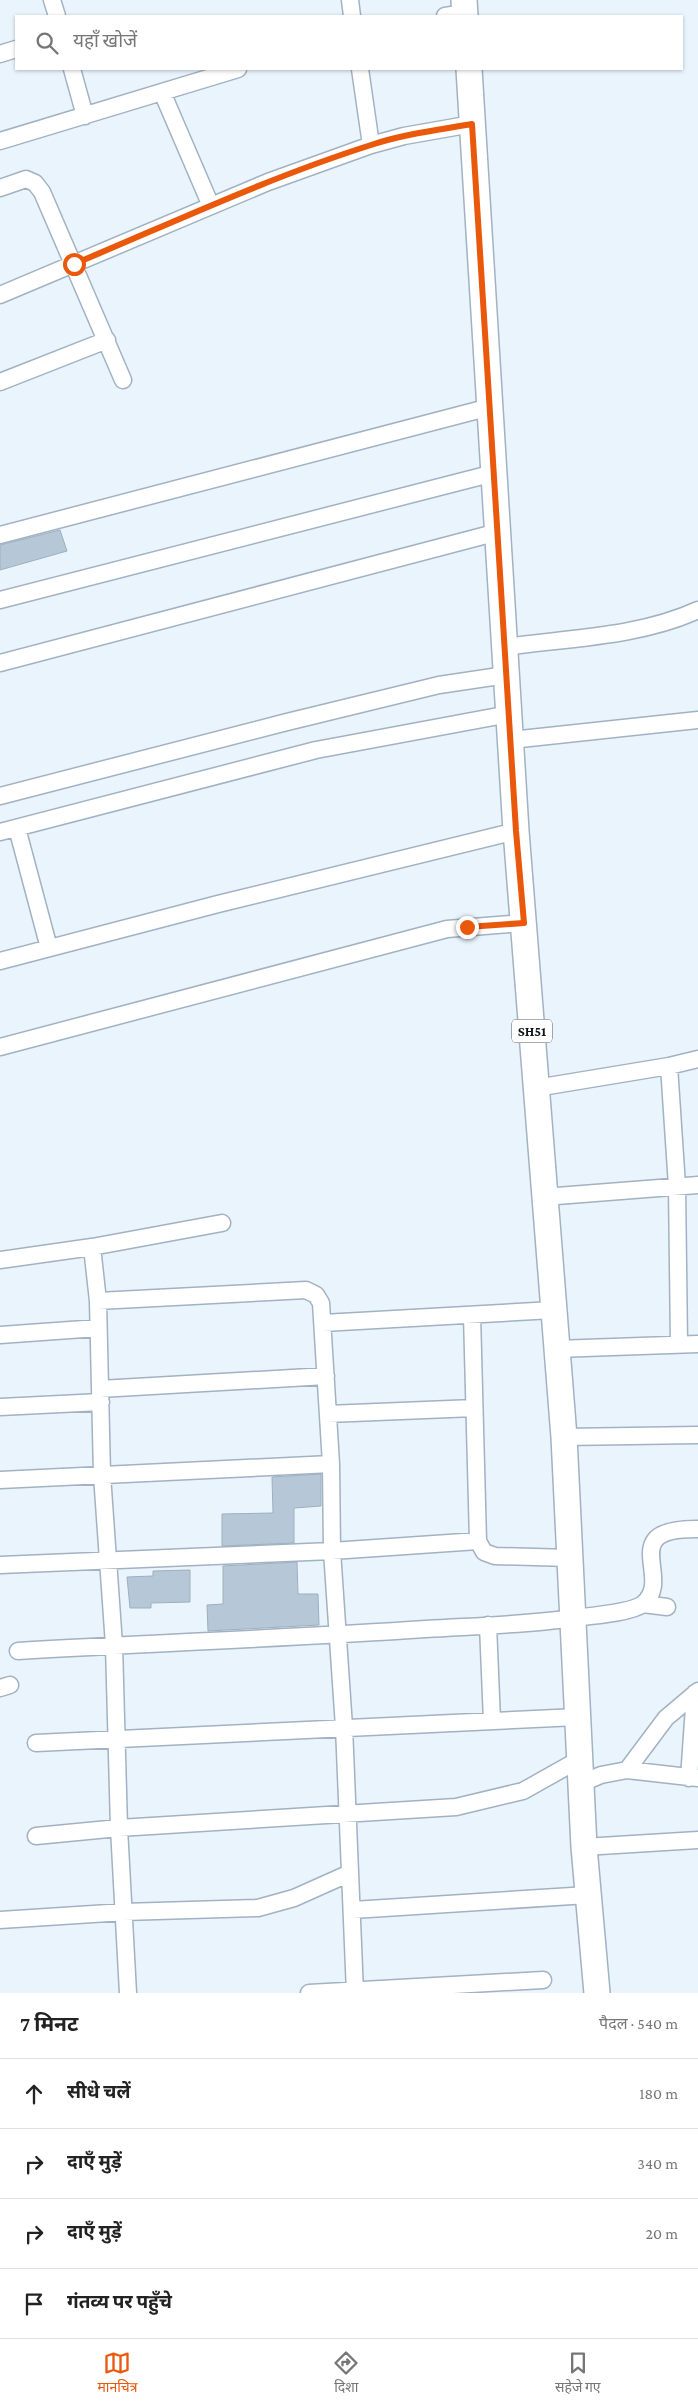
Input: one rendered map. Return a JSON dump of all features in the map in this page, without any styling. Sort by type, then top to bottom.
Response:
[{"type":"main road","name":"SH51","points":[[469,70],[516,831],[564,1437],[584,1847],[597,1993]]},
{"type":"street","points":[[52,0],[57,15]]},
{"type":"street","points":[[350,0],[352,15]]},
{"type":"street","points":[[0,54],[15,50]]},
{"type":"street","points":[[72,70],[85,116]]},
{"type":"street","points":[[0,142],[235,70]]},
{"type":"street","points":[[360,70],[371,145]]},
{"type":"street","points":[[162,92],[211,206]]},
{"type":"street","points":[[0,295],[268,182],[371,145],[404,136],[472,124]]},
{"type":"street","points":[[0,188],[26,179],[35,183],[42,192],[123,380]]},
{"type":"street","points":[[0,382],[106,340]]},
{"type":"street","points":[[0,535],[490,407]]},
{"type":"street","points":[[0,600],[494,473]]},
{"type":"street","points":[[0,663],[498,532]]},
{"type":"street","points":[[505,647],[648,626],[681,618],[698,610]]},
{"type":"street","points":[[0,796],[335,710],[458,681],[506,675]]},
{"type":"street","points":[[0,832],[316,750],[509,714]]},
{"type":"street","points":[[510,740],[698,720]]},
{"type":"street","points":[[26,859],[35,823]]},
{"type":"street","points":[[17,828],[49,948]]},
{"type":"street","points":[[0,961],[218,904],[516,831]]},
{"type":"street","points":[[0,1047],[447,929],[524,923]]},
{"type":"street","points":[[536,1088],[669,1066],[698,1059]]},
{"type":"street","points":[[669,1066],[677,1186],[679,1344]]},
{"type":"street","points":[[544,1197],[698,1185]]},
{"type":"street","points":[[0,1260],[92,1247],[222,1223]]},
{"type":"street","points":[[92,1247],[98,1301],[102,1475],[114,1645],[119,1828],[128,1993]]},
{"type":"street","points":[[98,1301],[306,1290],[316,1295],[321,1303],[324,1323],[331,1464],[332,1551],[344,1727],[350,1878],[353,1906],[355,1991]]},
{"type":"street","points":[[324,1323],[553,1310]]},
{"type":"street","points":[[472,1315],[478,1542],[484,1552],[495,1556],[570,1558]]},
{"type":"street","points":[[0,1335],[98,1328]]},
{"type":"street","points":[[556,1349],[698,1344]]},
{"type":"street","points":[[0,1407],[100,1395],[326,1376]]},
{"type":"street","points":[[328,1414],[474,1408]]},
{"type":"street","points":[[564,1437],[698,1435]]},
{"type":"street","points":[[0,1480],[331,1464]]},
{"type":"street","points":[[18,1651],[337,1635],[488,1625],[572,1619],[632,1609],[643,1604],[649,1596],[652,1586],[652,1550],[656,1538],[664,1532],[676,1529],[698,1529]]},
{"type":"street","points":[[0,1565],[332,1551],[478,1542]]},
{"type":"street","points":[[643,1604],[667,1607]]},
{"type":"street","points":[[488,1625],[492,1721]]},
{"type":"street","points":[[627,1770],[666,1718],[697,1692]]},
{"type":"street","points":[[36,1836],[119,1828],[456,1807],[523,1790],[581,1771],[606,1774],[627,1770],[693,1778],[697,1692]]},
{"type":"street","points":[[36,1743],[578,1717]]},
{"type":"street","points":[[584,1847],[698,1840]]},
{"type":"street","points":[[0,1920],[124,1912],[258,1908],[294,1898],[350,1878]]},
{"type":"street","points":[[353,1906],[588,1895]]},
{"type":"street","points":[[309,1993],[543,1980]]},
{"type":"building","points":[[60,530],[67,551],[0,570],[0,545]]},
{"type":"building","points":[[321,1474],[321,1506],[294,1508],[294,1543],[222,1546],[222,1514],[273,1513],[272,1477]]},
{"type":"building","points":[[297,1562],[298,1594],[318,1594],[319,1625],[208,1631],[207,1605],[223,1604],[223,1566]]},
{"type":"building","points":[[190,1570],[190,1602],[151,1603],[151,1608],[130,1608],[127,1577],[153,1576],[153,1571]]},
{"type":"route","points":[[74,264],[268,182],[371,145],[404,136],[472,124],[516,831],[524,923],[467,927]]}]
